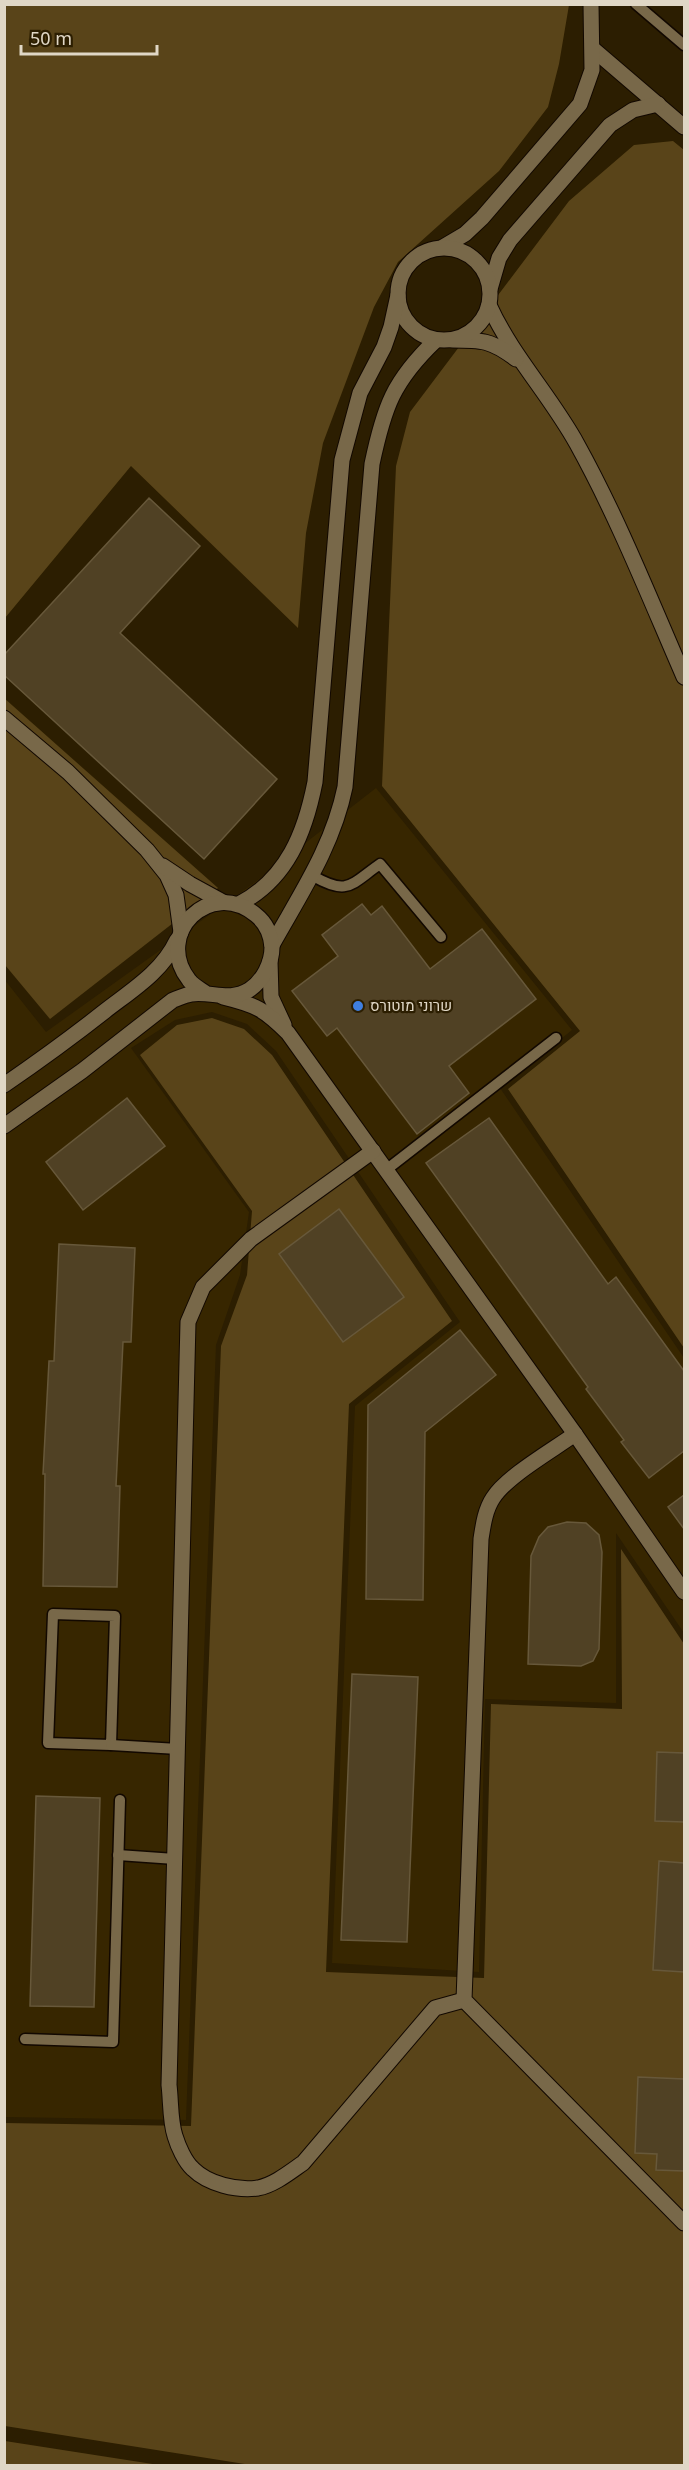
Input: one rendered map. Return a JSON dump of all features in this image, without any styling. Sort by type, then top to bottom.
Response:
[{"type":"street","points":[[443,248],[465,234],[482,218],[580,104],[592,70],[593,6]]},
{"type":"street","points":[[593,49],[684,127]]},
{"type":"street","points":[[452,340],[468,334],[483,320],[489,305],[490,289],[499,258],[510,240],[610,125],[633,110],[658,104]]},
{"type":"street","points":[[239,904],[256,895],[275,879],[286,862],[310,808],[315,782],[342,460],[360,393],[384,347],[391,327],[400,279],[414,259],[428,250],[443,248],[459,250],[474,258],[484,270],[490,289]]},
{"type":"street","points":[[398,295],[401,311],[409,324],[421,334],[436,340],[483,340],[503,349],[524,366]]},
{"type":"street","points":[[489,305],[503,334],[555,407],[594,475],[684,677]]},
{"type":"street","points":[[272,945],[312,876],[339,816],[345,787],[372,464],[387,404],[399,381],[436,340]]},
{"type":"street","points":[[4,718],[112,813],[167,875],[176,895],[180,935],[178,960],[190,981],[207,994]]},
{"type":"street","points":[[155,861],[223,902]]},
{"type":"street","points":[[4,1085],[151,975],[170,955],[186,921],[198,910],[207,905],[223,902],[239,904],[262,920],[268,929],[272,945],[270,962],[272,997],[288,1033]]},
{"type":"street","points":[[223,997],[240,995],[251,989],[261,980],[270,962]]},
{"type":"street","points":[[4,1126],[82,1071],[173,1000],[189,994],[207,994],[255,1005],[271,1015],[288,1033],[373,1151],[575,1434],[684,1593]]},
{"type":"street","points":[[373,1151],[251,1239],[203,1287],[188,1322],[170,2085],[174,2135],[192,2169],[214,2183],[240,2188],[259,2188],[279,2179],[303,2163],[435,2008],[464,2000]]},
{"type":"street","points":[[575,1434],[502,1486],[492,1499],[484,1518],[481,1539],[464,2000],[684,2223]]},
{"type":"lane","points":[[636,4],[684,45]]},
{"type":"lane","points":[[312,876],[332,887],[347,887],[380,864],[441,937]]},
{"type":"lane","points":[[386,1170],[556,1038]]},
{"type":"lane","points":[[111,1745],[115,1617],[53,1614],[48,1743],[178,1749]]},
{"type":"lane","points":[[26,2039],[113,2043],[120,1800]]},
{"type":"lane","points":[[118,1855],[175,1858]]},
{"type":"shaded area","points":[[5,4],[569,5],[559,64],[548,107],[499,171],[398,262],[374,307],[323,443],[306,533],[298,628],[131,466],[5,618]]},
{"type":"shaded area","points":[[673,141],[684,150],[684,1348],[508,1089],[580,1031],[382,786],[396,466],[410,412],[569,201],[634,145]]},
{"type":"shaded area","points":[[4,698],[218,888],[50,1019],[5,965]]},
{"type":"shaded area","points":[[376,788],[572,1030],[500,1088],[684,1358],[684,1633],[616,1533],[616,1703],[485,1699],[479,1972],[332,1963],[355,1406],[460,1322],[276,1051],[247,1024],[212,1012],[175,1020],[131,1048],[249,1212],[240,1275],[216,1345],[186,2120],[5,2117],[4,979],[46,1032],[254,883]]},
{"type":"shaded area","points":[[212,1018],[244,1029],[272,1055],[452,1321],[349,1404],[326,1972],[484,1978],[491,1704],[622,1709],[621,1549],[684,1644],[684,2465],[251,2465],[5,2426],[4,2123],[191,2126],[221,1346],[247,1275],[252,1211],[140,1055],[177,1025]]},
{"type":"shaded area","points":[[5,2441],[159,2465],[5,2465]]},
{"type":"building","points":[[149,498],[200,546],[120,633],[277,779],[204,859],[4,675],[4,655]]},
{"type":"building","points":[[362,904],[371,915],[382,906],[430,969],[482,929],[536,999],[449,1066],[469,1093],[417,1134],[337,1028],[327,1036],[292,991],[338,956],[322,935]]},
{"type":"building","points":[[127,1098],[165,1146],[83,1210],[46,1162]]},
{"type":"building","points":[[489,1118],[608,1284],[616,1277],[684,1371],[684,1451],[649,1478],[621,1442],[624,1440],[586,1389],[588,1387],[426,1163]]},
{"type":"building","points":[[339,1209],[404,1297],[343,1342],[279,1254]]},
{"type":"building","points":[[59,1244],[135,1248],[131,1342],[123,1342],[116,1486],[120,1486],[117,1587],[43,1586],[45,1474],[43,1474],[49,1361],[54,1361]]},
{"type":"building","points":[[460,1330],[496,1375],[425,1432],[423,1600],[366,1599],[368,1405]]},
{"type":"building","points":[[684,1495],[684,1529],[668,1507]]},
{"type":"building","points":[[567,1522],[586,1523],[599,1535],[602,1552],[599,1649],[593,1661],[581,1666],[528,1664],[531,1556],[539,1537],[548,1527]]},
{"type":"building","points":[[352,1674],[418,1677],[407,1942],[341,1940]]},
{"type":"building","points":[[657,1752],[684,1753],[684,1822],[655,1821]]},
{"type":"building","points":[[36,1796],[100,1798],[94,2007],[30,2006]]},
{"type":"building","points":[[659,1861],[684,1863],[684,1972],[653,1970]]},
{"type":"building","points":[[638,2077],[684,2079],[684,2171],[656,2170],[657,2154],[635,2153]]},
{"type":"place","name":"שרוני מוטורס","points":[[358,1006]]}]
